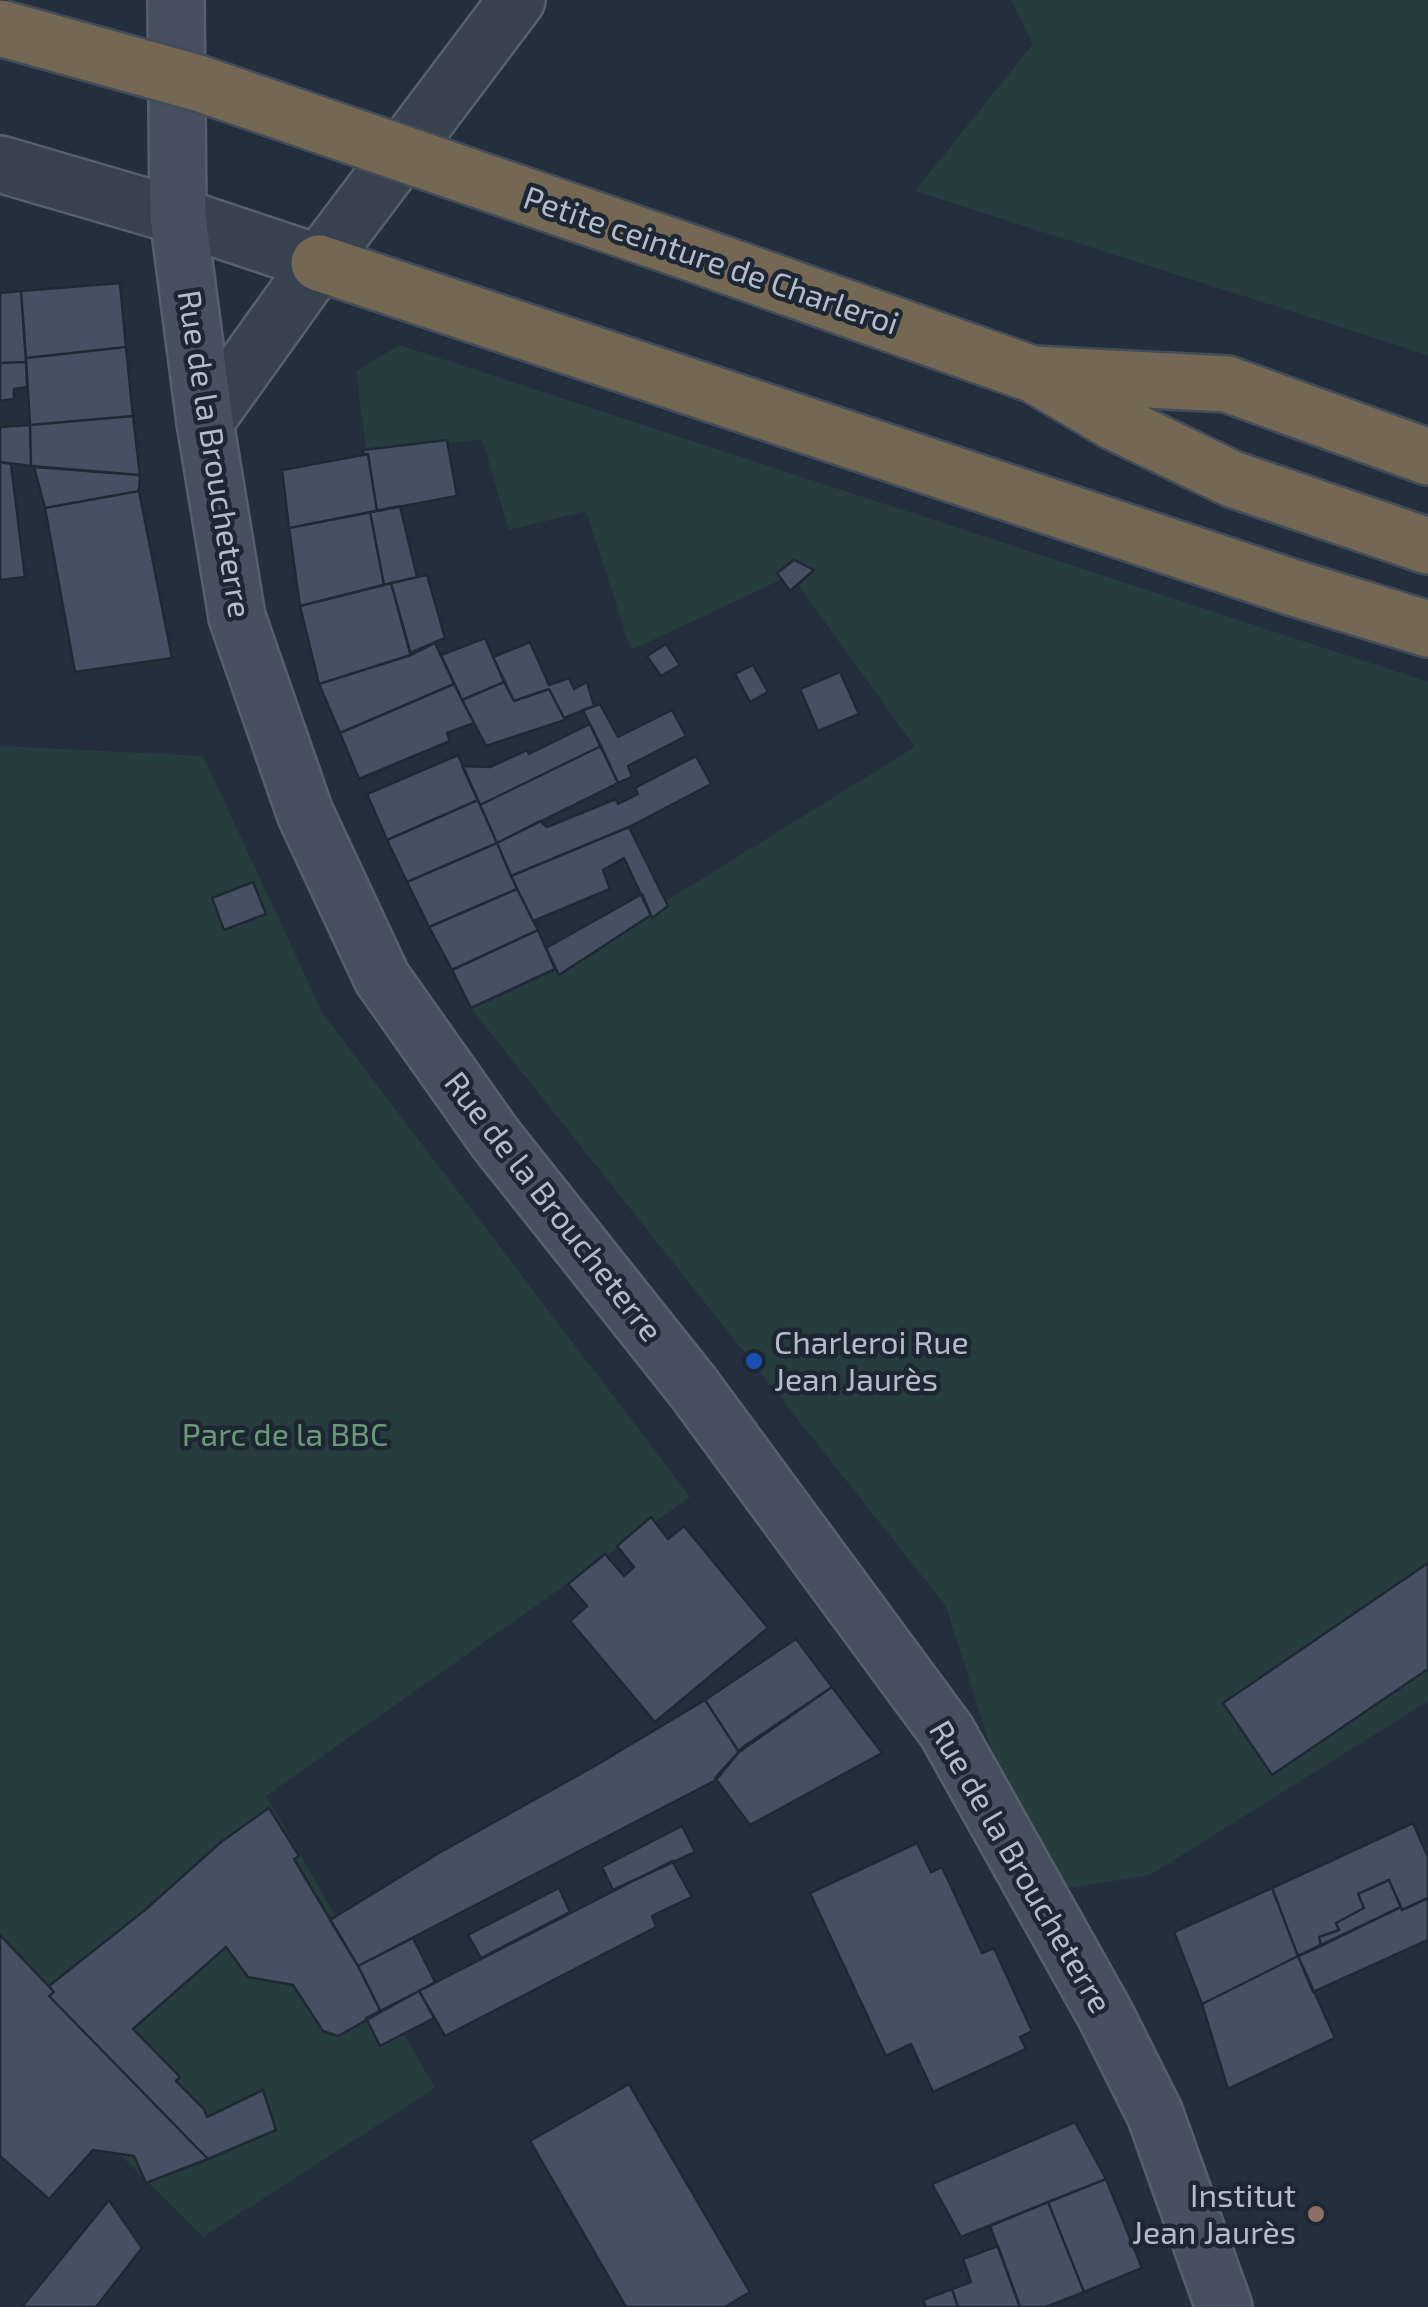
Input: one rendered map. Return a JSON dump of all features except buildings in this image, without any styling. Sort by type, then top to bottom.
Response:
[{"type":"highway","name":"Petite ceinture de Charleroi","points":[[0,28],[198,83],[1032,374],[1227,384],[1428,457]]},
{"type":"highway","points":[[319,263],[1428,630]]},
{"type":"highway","points":[[1032,374],[1114,422],[1232,479],[1428,546]]},
{"type":"main road","name":"Rue de la Broucheterre","points":[[176,0],[178,216],[205,422],[237,617],[306,813],[382,978],[495,1138],[693,1387],[947,1732],[1106,2016],[1155,2114],[1224,2307]]},
{"type":"street","points":[[205,422],[517,0]]},
{"type":"street","points":[[0,164],[178,216],[319,263]]},
{"type":"green space","points":[[1011,0],[1428,0],[1428,355],[915,191],[1033,44]]},
{"type":"green space","points":[[399,345],[1428,682],[1428,1701],[1150,1875],[1037,1893],[946,1606],[471,1008],[555,970],[915,747],[791,575],[631,650],[586,511],[509,530],[482,439],[367,455],[356,372]]},
{"type":"green space","name":"Parc de la BBC","points":[[0,746],[203,756],[323,1014],[690,1497],[266,1796],[435,2088],[203,2237],[0,2035]]},
{"type":"place","name":"Charleroi Rue Jean Jaurès","points":[[754,1361]]},
{"type":"place","name":"Institut Jean Jaurès","points":[[1316,2214]]}]
